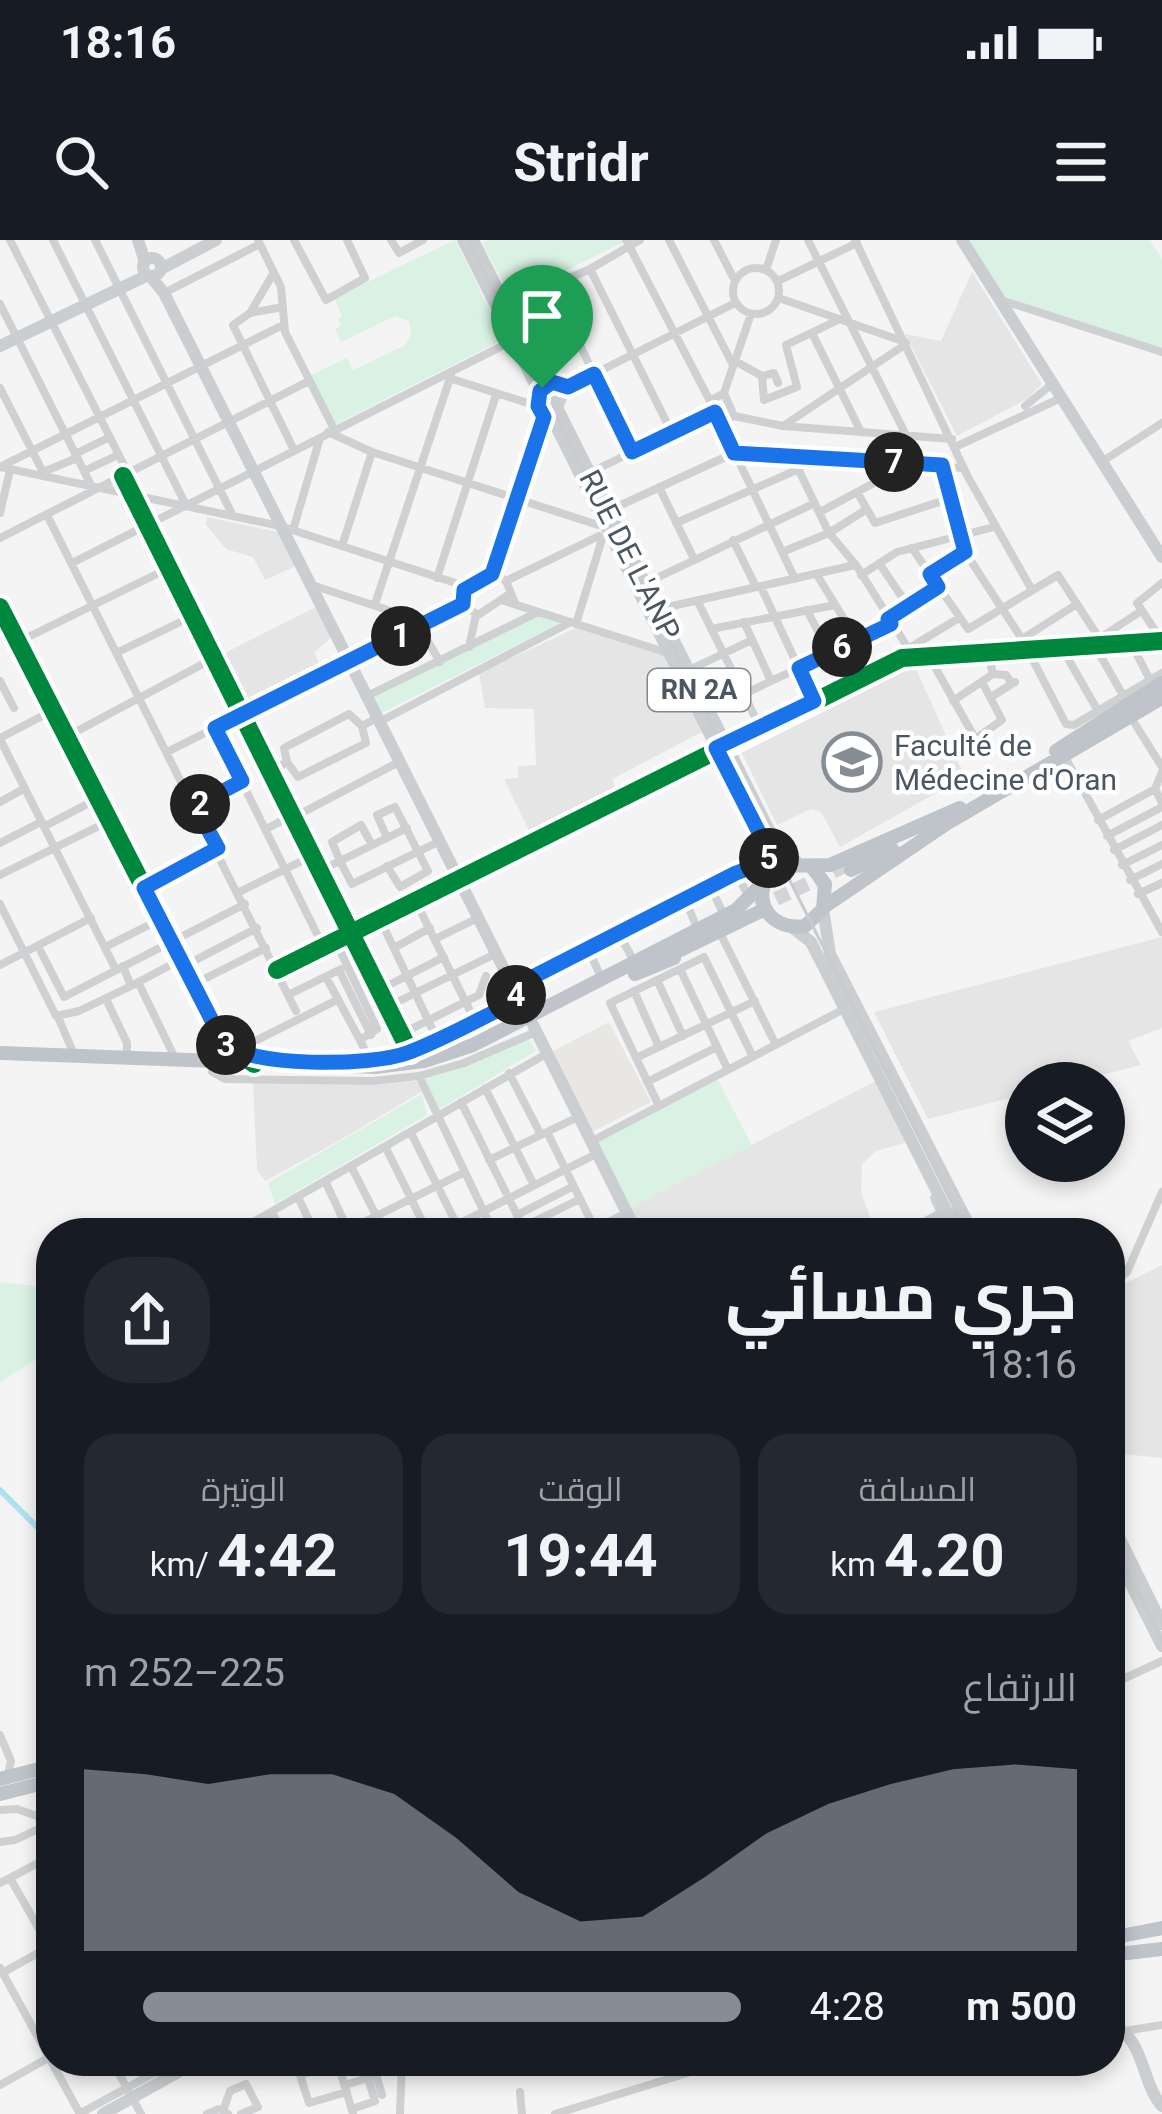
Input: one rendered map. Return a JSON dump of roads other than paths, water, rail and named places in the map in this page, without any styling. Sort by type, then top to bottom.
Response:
[{"type":"highway","points":[[946,824],[850,867],[1132,719],[1159,690]]},
{"type":"highway","points":[[1085,743],[1159,690]]},
{"type":"highway","points":[[0,1051],[214,1068],[406,1064],[457,1052],[532,1025],[603,980],[758,921],[810,923],[824,908],[946,824],[1159,690]]},
{"type":"highway","points":[[635,969],[746,904],[778,866],[830,865],[960,808]]},
{"type":"highway","points":[[804,864],[825,884],[824,908]]},
{"type":"highway","points":[[765,878],[762,904],[785,925]]},
{"type":"highway","points":[[0,1051],[214,1068],[414,1072],[473,1054],[758,910],[658,953]]},
{"type":"highway","points":[[3,1773],[36,1772]]},
{"type":"highway","points":[[0,1794],[36,1778]]},
{"type":"highway","points":[[1125,1938],[1162,1932]]},
{"type":"highway","points":[[1125,1954],[1162,1951]]},
{"type":"main road","points":[[962,240],[1162,556]]},
{"type":"main road","points":[[0,343],[150,263],[209,241]]},
{"type":"main road","name":"RUE DE L'ANP","points":[[474,241],[541,397],[558,410],[589,473],[605,528],[644,584],[689,670],[768,850],[765,878]]},
{"type":"main road","name":"RUE DE L'ANP","points":[[474,241],[512,341],[668,652],[777,846],[804,864]]},
{"type":"main road","points":[[150,263],[253,471],[287,528],[310,585],[629,1218]]},
{"type":"main road","points":[[824,908],[830,953],[945,1178],[952,1218]]},
{"type":"main road","points":[[785,925],[808,936],[927,1174],[956,1218]]},
{"type":"main road","points":[[942,1218],[951,1214]]},
{"type":"main road","points":[[1125,1549],[1162,1622]]},
{"type":"main road","points":[[1125,1583],[1162,1646]]},
{"type":"main road","points":[[1125,2031],[1135,2044],[1151,2092],[1162,2105]]},
{"type":"main road","points":[[103,2114],[174,2076]]},
{"type":"street","points":[[10,240],[110,437],[147,526],[324,869],[410,1052]]},
{"type":"street","points":[[53,240],[185,505]]},
{"type":"street","points":[[95,240],[233,516]]},
{"type":"street","points":[[294,240],[326,301],[365,278],[347,240]]},
{"type":"street","points":[[392,240],[399,253],[423,240]]},
{"type":"street","points":[[505,306],[590,269],[640,240]]},
{"type":"street","points":[[669,240],[734,363],[762,376],[773,373],[778,383]]},
{"type":"street","points":[[714,240],[735,281],[735,303]]},
{"type":"street","points":[[766,270],[776,240]]},
{"type":"street","points":[[808,240],[907,437]]},
{"type":"street","points":[[163,291],[259,242],[274,273],[283,326],[328,433],[287,528]]},
{"type":"street","points":[[778,281],[856,242],[994,527],[1032,590]]},
{"type":"street","points":[[628,243],[795,579]]},
{"type":"street","points":[[590,269],[672,433]]},
{"type":"street","points":[[735,281],[751,269],[766,270],[778,281],[778,298],[770,309],[751,314],[735,303]]},
{"type":"street","points":[[274,273],[250,313],[233,325],[294,450]]},
{"type":"street","points":[[551,286],[632,452]]},
{"type":"street","points":[[778,298],[906,343]]},
{"type":"street","points":[[997,298],[1162,352]]},
{"type":"street","points":[[558,410],[568,387],[735,303]]},
{"type":"street","points":[[0,304],[94,486]]},
{"type":"street","points":[[250,313],[283,307]]},
{"type":"street","points":[[710,401],[724,393],[751,314]]},
{"type":"street","points":[[762,376],[765,401],[796,388],[785,346],[838,320]]},
{"type":"street","points":[[3,468],[283,326]]},
{"type":"street","points":[[812,333],[861,432]]},
{"type":"street","points":[[72,563],[512,341]]},
{"type":"street","points":[[783,425],[906,343]]},
{"type":"street","points":[[450,376],[496,395],[541,397],[560,382],[568,387]]},
{"type":"street","points":[[375,604],[450,376]]},
{"type":"street","points":[[0,538],[94,486],[162,457],[309,381]]},
{"type":"street","points":[[954,443],[1028,404],[1052,384]]},
{"type":"street","points":[[0,388],[44,474]]},
{"type":"street","points":[[724,393],[734,416]]},
{"type":"street","points":[[437,578],[496,395]]},
{"type":"street","points":[[167,752],[422,626],[492,574],[544,417],[541,397]]},
{"type":"street","points":[[589,473],[717,417],[954,443],[1061,398]]},
{"type":"street","points":[[1101,462],[1162,423]]},
{"type":"street","points":[[328,433],[372,452],[605,528]]},
{"type":"street","points":[[44,474],[110,437]]},
{"type":"street","points":[[342,546],[372,452]]},
{"type":"street","points":[[506,580],[605,528],[659,487],[734,453],[965,468]]},
{"type":"street","points":[[84,471],[118,455]]},
{"type":"street","points":[[791,455],[829,533],[859,570],[910,652]]},
{"type":"street","points":[[644,584],[768,524],[857,493],[910,464]]},
{"type":"street","points":[[942,465],[965,552],[1030,652],[1066,724],[1124,697],[1159,690]]},
{"type":"street","points":[[3,468],[287,528],[457,584],[476,615],[469,647]]},
{"type":"street","points":[[0,513],[3,468]]},
{"type":"street","points":[[676,523],[799,469]]},
{"type":"street","points":[[659,487],[694,559]]},
{"type":"street","points":[[857,493],[876,523],[948,499]]},
{"type":"street","points":[[782,552],[829,533],[867,509]]},
{"type":"street","points":[[46,515],[218,848],[296,1011]]},
{"type":"street","points":[[657,609],[817,574],[859,570],[912,548],[994,527]]},
{"type":"street","points":[[362,726],[574,623],[605,528]]},
{"type":"street","points":[[733,540],[814,701]]},
{"type":"street","points":[[912,548],[968,629],[1058,575],[1100,644],[1124,697]]},
{"type":"street","points":[[930,574],[965,552]]},
{"type":"street","points":[[878,563],[908,606]]},
{"type":"street","points":[[18,642],[169,568]]},
{"type":"street","points":[[492,574],[506,580]]},
{"type":"street","points":[[817,574],[857,640]]},
{"type":"street","points":[[506,580],[510,599]]},
{"type":"street","points":[[910,652],[988,654],[1162,641],[1138,601],[1162,583]]},
{"type":"street","points":[[310,585],[415,619],[440,662]]},
{"type":"street","points":[[744,694],[857,640],[938,587]]},
{"type":"street","points":[[510,599],[668,652]]},
{"type":"street","points":[[476,615],[510,599]]},
{"type":"street","points":[[697,601],[760,727]]},
{"type":"street","points":[[1022,639],[1077,604]]},
{"type":"street","points":[[711,629],[835,605]]},
{"type":"street","points":[[0,607],[223,1042],[225,1053],[214,1068],[225,1079],[372,1081],[419,1076],[464,1063],[532,1025]]},
{"type":"street","points":[[807,610],[829,653]]},
{"type":"street","points":[[1100,644],[1141,611]]},
{"type":"street","points":[[366,697],[538,612]]},
{"type":"street","points":[[116,653],[193,616]]},
{"type":"street","points":[[277,970],[910,652],[959,618]]},
{"type":"street","points":[[744,622],[771,681]]},
{"type":"street","points":[[689,670],[752,640]]},
{"type":"street","points":[[1132,645],[1159,690]]},
{"type":"street","points":[[839,649],[855,680]]},
{"type":"street","points":[[1064,650],[1098,711]]},
{"type":"street","points":[[988,654],[993,674]]},
{"type":"street","points":[[66,737],[214,658]]},
{"type":"street","points":[[936,669],[975,737]]},
{"type":"street","points":[[953,701],[1002,673],[1013,683],[991,697]]},
{"type":"street","points":[[1159,690],[1162,673]]},
{"type":"street","points":[[0,681],[14,708]]},
{"type":"street","points":[[965,746],[1002,719],[982,682]]},
{"type":"street","points":[[52,711],[0,738],[4,759],[25,788],[105,947],[135,984],[175,1058]]},
{"type":"street","points":[[350,714],[362,726],[368,742],[301,776],[294,775],[282,749],[350,714]]},
{"type":"street","points":[[1098,820],[1155,789],[1162,769],[1132,719]]},
{"type":"street","points":[[215,728],[323,946]]},
{"type":"street","points":[[1060,753],[1162,932]]},
{"type":"street","points":[[272,771],[287,762]]},
{"type":"street","points":[[266,829],[399,762]]},
{"type":"street","points":[[195,806],[242,781]]},
{"type":"street","points":[[0,802],[25,788]]},
{"type":"street","points":[[1107,836],[1162,805],[1155,789]]},
{"type":"street","points":[[0,843],[97,799]]},
{"type":"street","points":[[387,838],[377,815],[395,807],[428,873],[400,887],[388,866]]},
{"type":"street","points":[[0,875],[109,821]]},
{"type":"street","points":[[372,845],[358,825],[332,840],[352,884],[440,841]]},
{"type":"street","points":[[1114,850],[1162,825]]},
{"type":"street","points":[[324,869],[407,828]]},
{"type":"street","points":[[1122,865],[1162,845]]},
{"type":"street","points":[[144,888],[218,848]]},
{"type":"street","points":[[239,892],[314,855]]},
{"type":"street","points":[[233,1052],[265,1059],[369,1059],[410,1052],[476,1021],[588,949],[758,862],[764,863],[765,878]]},
{"type":"street","points":[[1130,880],[1162,864]]},
{"type":"street","points":[[736,873],[745,890]]},
{"type":"street","points":[[1138,894],[1162,883]]},
{"type":"street","points":[[710,886],[725,916]]},
{"type":"street","points":[[685,899],[698,929]]},
{"type":"street","points":[[415,900],[476,1021]]},
{"type":"street","points":[[0,904],[73,1052]]},
{"type":"street","points":[[64,997],[245,904]]},
{"type":"street","points":[[379,917],[437,1039]]},
{"type":"street","points":[[0,965],[91,918]]},
{"type":"street","points":[[435,939],[478,918]]},
{"type":"street","points":[[105,947],[159,920]]},
{"type":"street","points":[[58,1017],[257,928]]},
{"type":"street","points":[[394,948],[430,928]]},
{"type":"street","points":[[619,933],[635,969]]},
{"type":"street","points":[[721,935],[776,1045]]},
{"type":"street","points":[[335,940],[371,1035],[360,1040]]},
{"type":"street","points":[[38,946],[72,1014]]},
{"type":"street","points":[[194,984],[266,948]]},
{"type":"street","points":[[588,949],[603,980]]},
{"type":"street","points":[[387,1006],[496,953]]},
{"type":"street","points":[[379,990],[444,957]]},
{"type":"street","points":[[659,1106],[610,1003],[704,957],[753,1057]]},
{"type":"street","points":[[288,995],[343,968]]},
{"type":"street","points":[[680,969],[728,1070]]},
{"type":"street","points":[[326,976],[369,1059]]},
{"type":"street","points":[[401,1034],[484,989],[486,976]]},
{"type":"street","points":[[657,980],[683,1036]]},
{"type":"street","points":[[634,991],[659,1047]]},
{"type":"street","points":[[106,999],[127,1043],[127,1055]]},
{"type":"street","points":[[233,1052],[338,1000]]},
{"type":"street","points":[[636,1058],[755,1001]]},
{"type":"street","points":[[470,1218],[566,1169],[659,1106],[845,1009]]},
{"type":"street","points":[[223,1042],[254,1064]]},
{"type":"street","points":[[647,1082],[717,1047]]},
{"type":"street","points":[[0,1051],[127,1055],[195,1063]]},
{"type":"street","points":[[263,1218],[546,1054]]},
{"type":"street","points":[[509,1073],[566,1169],[588,1218]]},
{"type":"street","points":[[419,1076],[486,1218]]},
{"type":"street","points":[[485,1088],[534,1185]]},
{"type":"street","points":[[461,1102],[519,1218]]},
{"type":"street","points":[[489,1160],[578,1117]]},
{"type":"street","points":[[411,1133],[453,1218]]},
{"type":"street","points":[[386,1148],[420,1218]]},
{"type":"street","points":[[352,1168],[376,1216]]},
{"type":"street","points":[[372,1218],[463,1173]]},
{"type":"street","points":[[945,1178],[968,1218]]},
{"type":"street","points":[[326,1183],[340,1218]]},
{"type":"street","points":[[517,1215],[574,1186]]},
{"type":"street","points":[[1125,1274],[1162,1192]]},
{"type":"street","points":[[299,1199],[308,1218]]},
{"type":"street","points":[[546,1218],[580,1199]]},
{"type":"street","points":[[618,1218],[626,1213]]},
{"type":"street","points":[[1125,1677],[1162,1661]]},
{"type":"street","points":[[0,1736],[11,1761],[3,1773]]},
{"type":"street","points":[[0,1810],[17,1809],[36,1816]]},
{"type":"street","points":[[0,1842],[36,1830]]},
{"type":"street","points":[[36,1864],[5,1880],[36,1926]]},
{"type":"street","points":[[36,1954],[1,1971],[36,2033]]},
{"type":"street","points":[[1125,2031],[1162,2025]]},
{"type":"street","points":[[0,2085],[36,2067]]},
{"type":"street","points":[[60,2076],[80,2114],[134,2101]]},
{"type":"street","points":[[122,2114],[159,2076]]},
{"type":"street","points":[[301,2076],[309,2103],[373,2076]]},
{"type":"street","points":[[344,2076],[353,2111],[375,2101],[368,2078]]},
{"type":"street","points":[[376,2076],[382,2095]]},
{"type":"street","points":[[400,2114],[401,2076]]},
{"type":"street","points":[[555,2114],[678,2076]]},
{"type":"street","points":[[207,2114],[226,2112],[230,2091],[246,2084],[258,2107],[242,2114]]},
{"type":"street","points":[[520,2092],[523,2114]]},
{"type":"waterway","points":[[0,1490],[36,1526]]},
{"type":"tunnel","points":[[757,908],[849,864]]},
{"type":"tram line","points":[[468,240],[959,1218]]},
{"type":"tram line","points":[[1125,1567],[1162,1640]]},
{"type":"place","name":"Faculté de Médecine d'Oran","points":[[852,762]]}]
